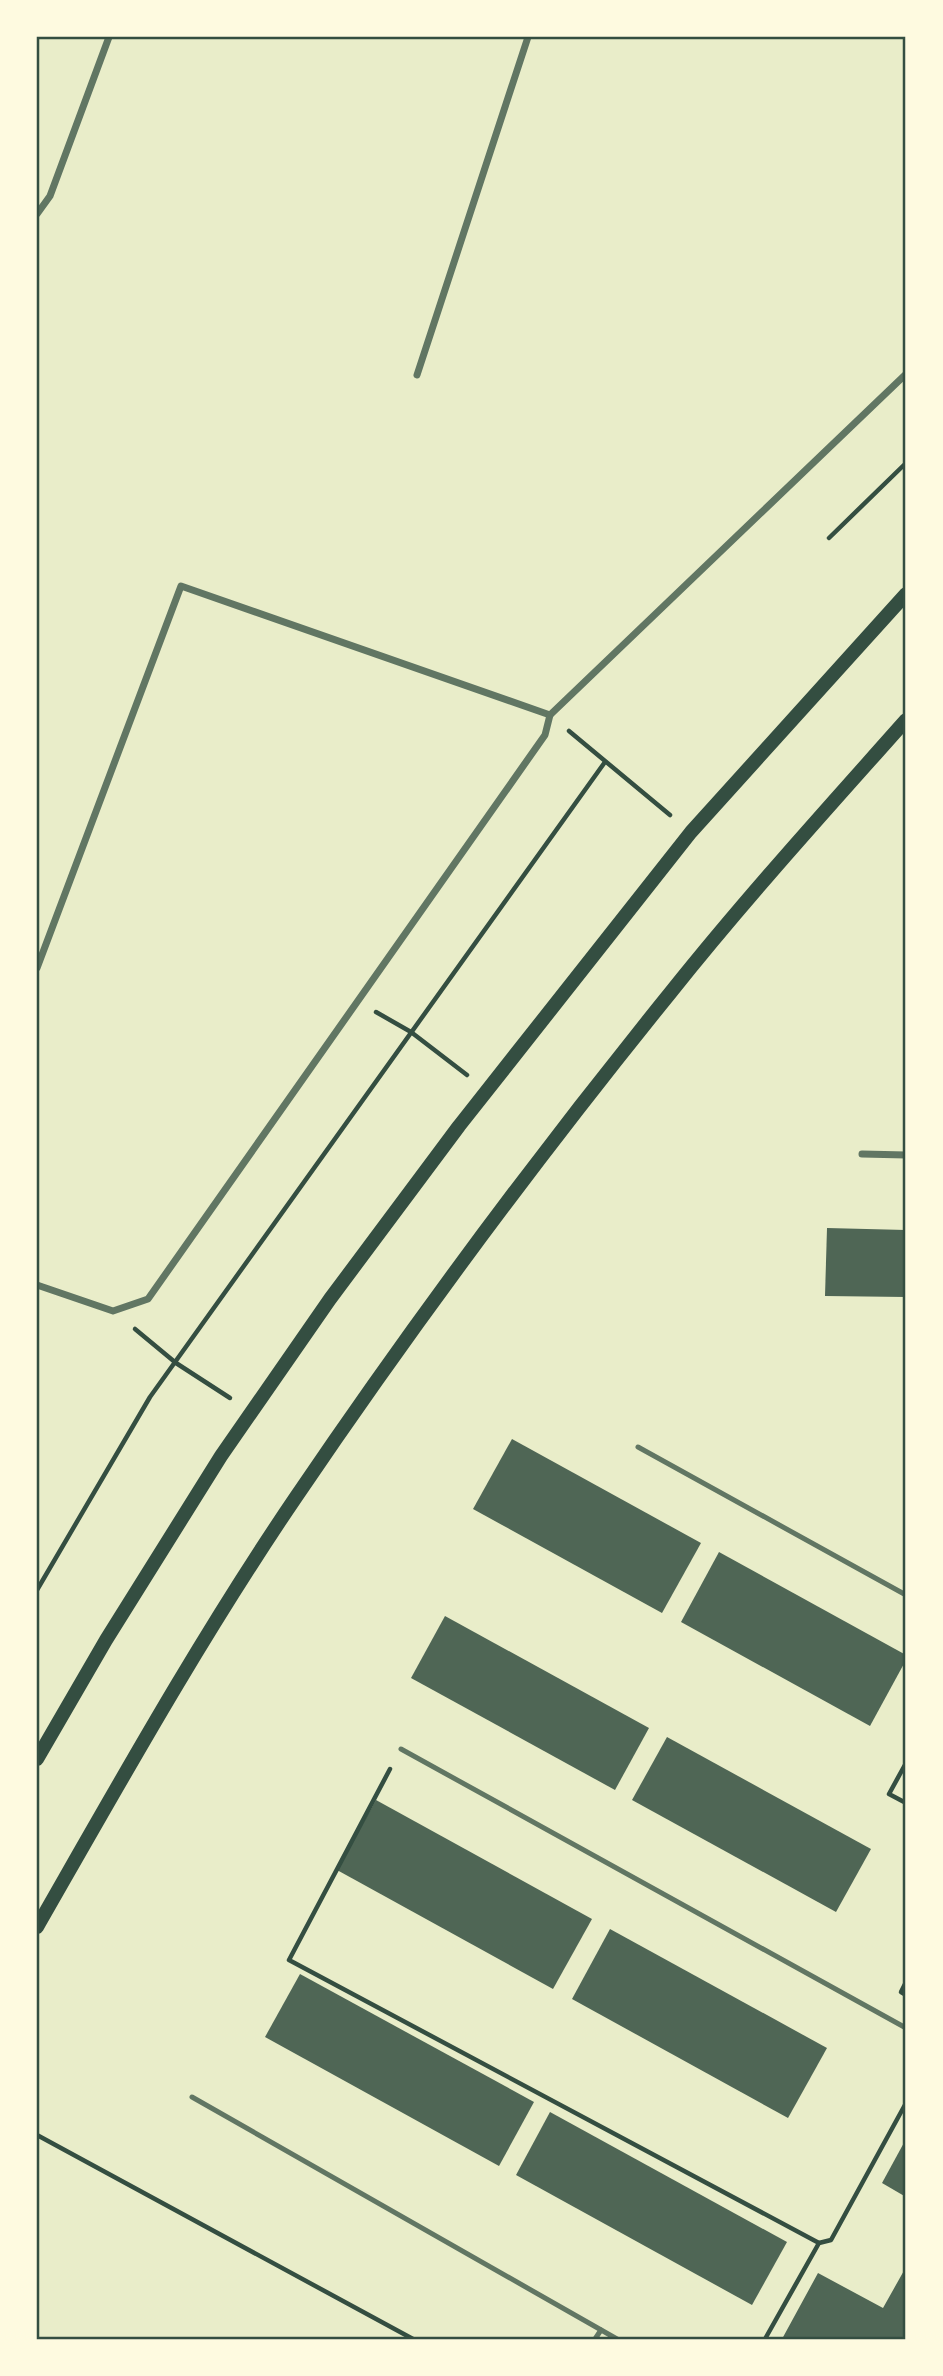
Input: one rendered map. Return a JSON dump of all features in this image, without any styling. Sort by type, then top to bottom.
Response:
[{"type":"main road","points":[[37,1759],[106,1640],[221,1456],[330,1299],[486,1090],[691,832],[906,594]]},
{"type":"main road","points":[[37,1927],[187,1670],[293,1500],[396,1352],[524,1177],[673,989],[906,720]]},
{"type":"street","points":[[37,214],[50,196],[109,37]]},
{"type":"street","points":[[417,375],[528,37]]},
{"type":"street","points":[[37,1284],[113,1311],[148,1299],[545,735],[550,715],[906,374]]},
{"type":"street","points":[[37,968],[181,586],[550,715]]},
{"type":"street","points":[[862,1154],[906,1155]]},
{"type":"lane","points":[[638,1447],[906,1595]]},
{"type":"lane","points":[[401,1749],[906,2028]]},
{"type":"lane","points":[[192,2097],[617,2339]]},
{"type":"lane","points":[[596,2339],[601,2330]]},
{"type":"path","points":[[829,538],[906,463]]},
{"type":"path","points":[[550,715],[691,832]]},
{"type":"path","points":[[37,1590],[150,1397],[605,762]]},
{"type":"path","points":[[357,1002],[411,1032],[486,1090]]},
{"type":"path","points":[[113,1311],[176,1363],[251,1412]]},
{"type":"path","points":[[401,1749],[289,1960],[818,2243],[831,2240],[906,2103]]},
{"type":"path","points":[[906,1763],[889,1794],[906,1803]]},
{"type":"path","points":[[906,1982],[901,1992],[906,1995]]},
{"type":"path","points":[[37,2135],[413,2339]]},
{"type":"path","points":[[765,2339],[818,2243]]},
{"type":"building","points":[[827,1228],[906,1230],[906,1297],[825,1296]]},
{"type":"building","points":[[512,1439],[701,1543],[662,1613],[473,1509]]},
{"type":"building","points":[[719,1552],[906,1655],[906,1660],[870,1726],[681,1622]]},
{"type":"building","points":[[445,1616],[649,1728],[615,1790],[411,1678]]},
{"type":"building","points":[[667,1737],[871,1849],[836,1912],[632,1800]]},
{"type":"building","points":[[376,1800],[592,1919],[553,1989],[337,1870]]},
{"type":"building","points":[[610,1929],[827,2048],[788,2118],[572,1999]]},
{"type":"building","points":[[300,1974],[534,2102],[499,2166],[265,2037]]},
{"type":"building","points":[[550,2112],[787,2242],[752,2305],[516,2175]]},
{"type":"building","points":[[906,2139],[906,2197],[882,2183]]},
{"type":"building","points":[[906,2267],[906,2339],[782,2339],[818,2273],[883,2308]]}]
